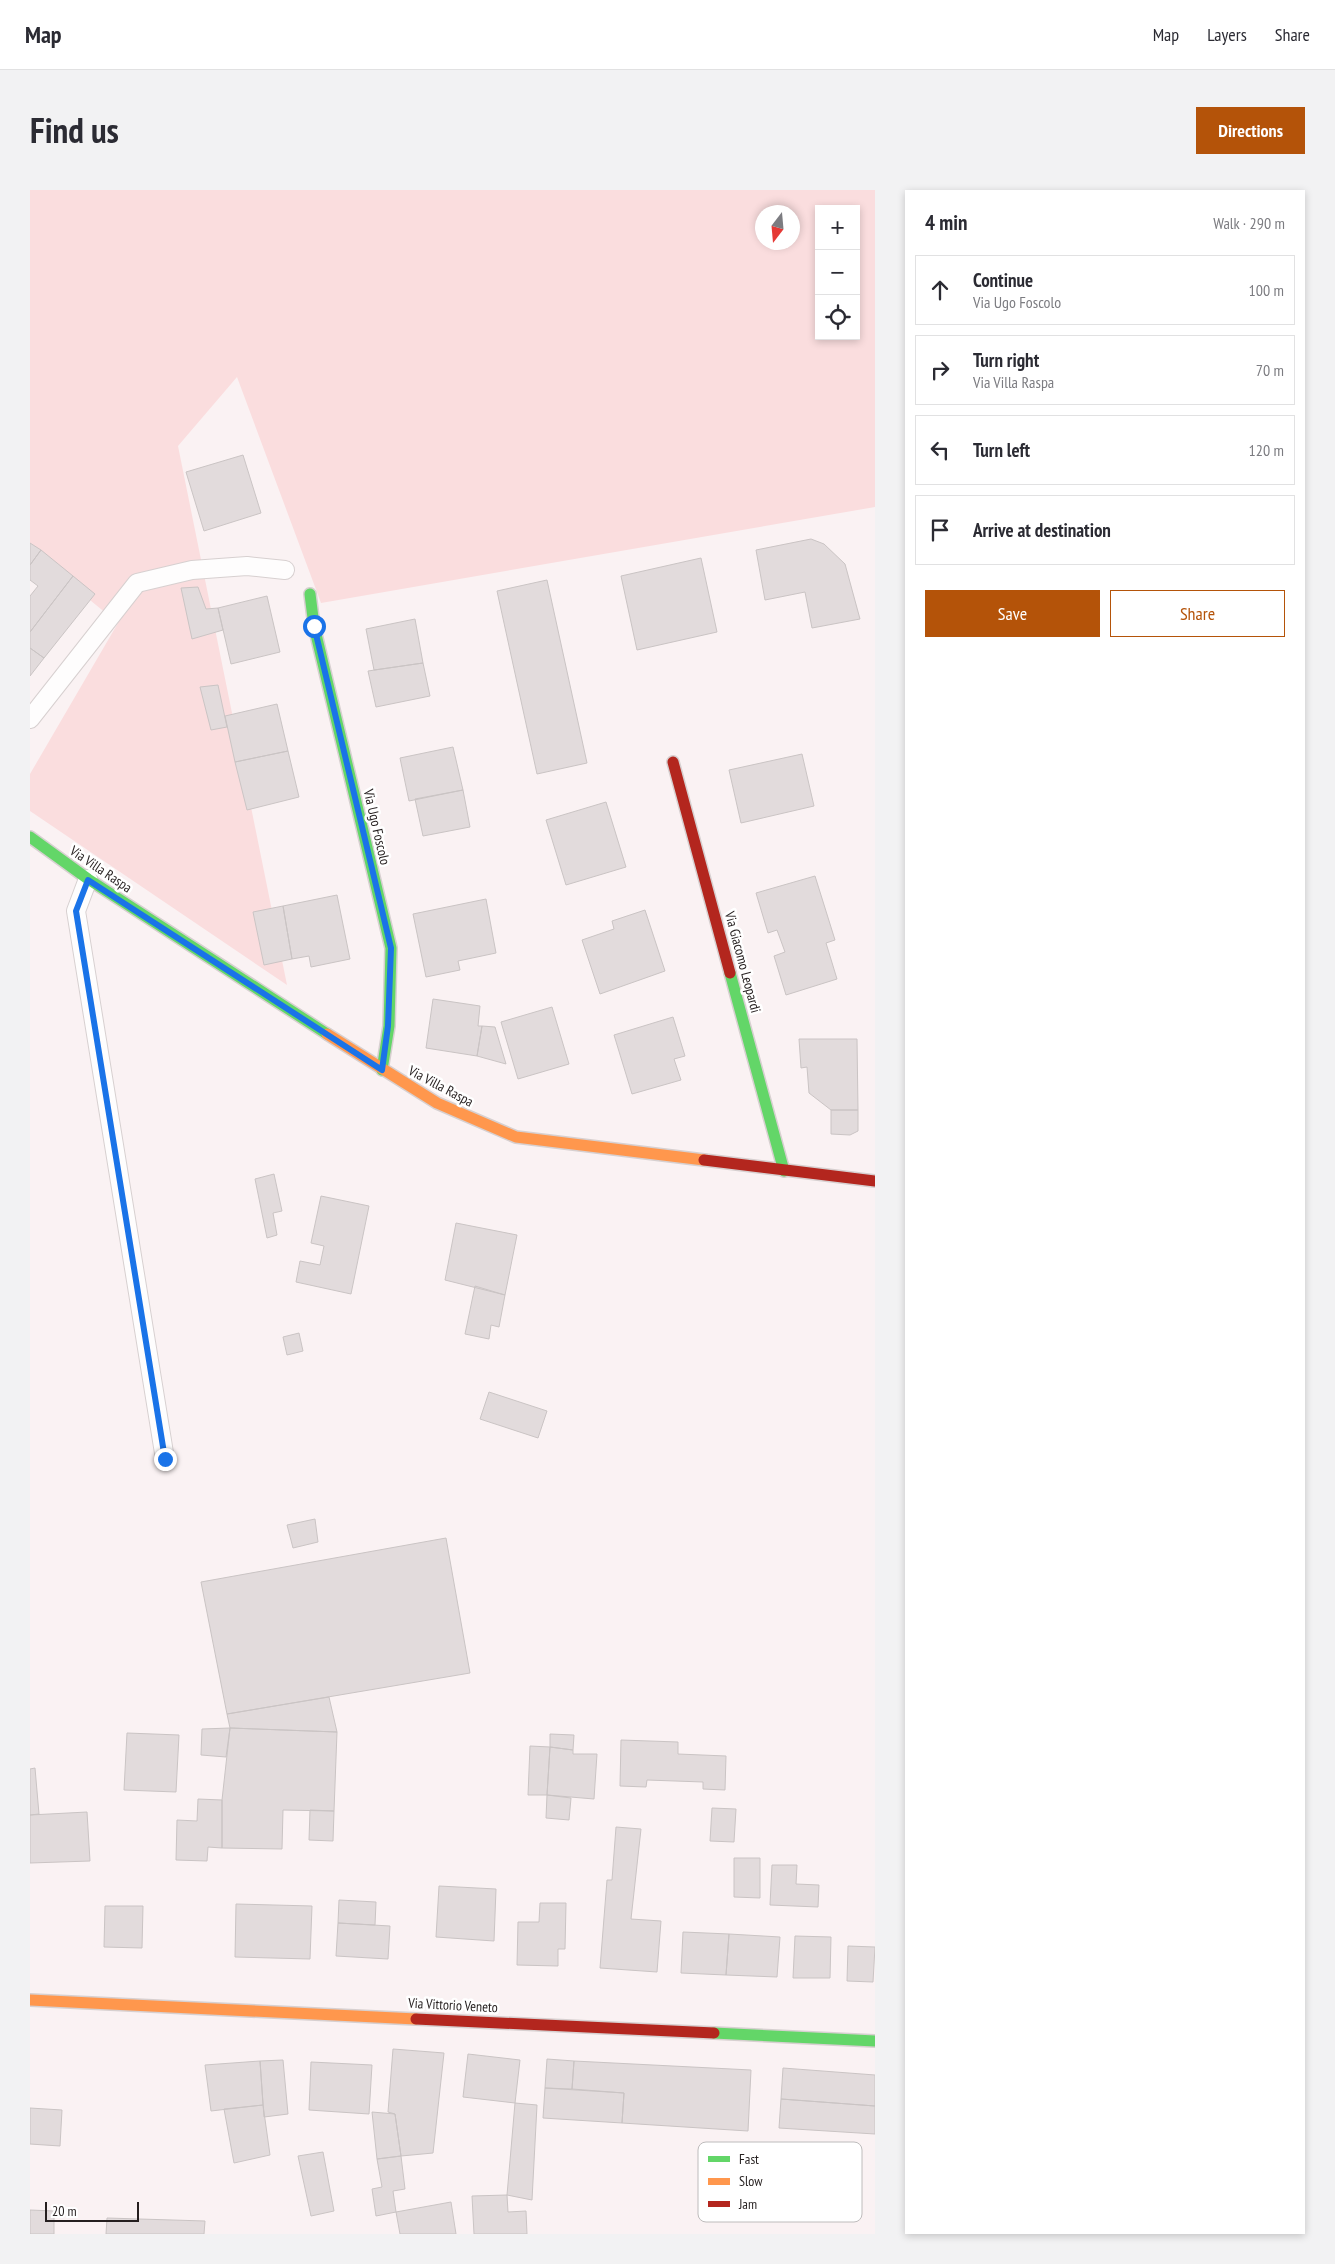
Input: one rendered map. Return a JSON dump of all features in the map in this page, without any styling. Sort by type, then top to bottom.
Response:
[{"type":"street","name":"Via Ugo Foscolo","points":[[310,594],[314,626],[391,948],[388,1026],[382,1070]]},
{"type":"street","name":"Via Giacomo Leopardi","points":[[673,762],[784,1171]]},
{"type":"street","name":"Via Villa Raspa","points":[[30,837],[88,880],[382,1070],[437,1103],[516,1138],[875,1181]]},
{"type":"street","name":"Via Vittorio Veneto","points":[[30,2000],[875,2041]]},
{"type":"lane","points":[[30,719],[137,583],[192,570],[247,566],[285,570]]},
{"type":"lane","points":[[88,880],[76,911],[165,1459]]},
{"type":"shaded area","points":[[30,190],[875,190],[875,507],[321,603],[237,377],[178,446],[287,985],[30,811],[30,774],[118,623],[30,551]]},
{"type":"building","points":[[243,455],[261,513],[204,531],[186,472]]},
{"type":"building","points":[[811,539],[824,544],[845,564],[860,619],[812,628],[805,592],[765,600],[756,550]]},
{"type":"building","points":[[30,543],[41,550],[30,565]]},
{"type":"building","points":[[41,550],[73,576],[30,632],[30,596],[38,586],[30,580],[30,565]]},
{"type":"building","points":[[701,558],[717,632],[637,650],[621,576]]},
{"type":"building","points":[[73,576],[95,594],[44,658],[30,648],[30,632]]},
{"type":"building","points":[[547,580],[587,763],[537,774],[497,591]]},
{"type":"building","points":[[198,587],[206,609],[218,608],[223,630],[192,639],[181,588]]},
{"type":"building","points":[[267,596],[280,652],[231,664],[218,608]]},
{"type":"building","points":[[415,619],[423,663],[374,670],[366,629]]},
{"type":"building","points":[[30,648],[44,658],[30,676]]},
{"type":"building","points":[[423,663],[430,696],[376,707],[368,671]]},
{"type":"building","points":[[218,685],[227,727],[211,730],[200,687]]},
{"type":"building","points":[[277,704],[288,751],[235,762],[225,716]]},
{"type":"building","points":[[453,747],[463,790],[409,801],[400,758]]},
{"type":"building","points":[[288,751],[299,797],[247,810],[235,762]]},
{"type":"building","points":[[802,754],[814,806],[741,823],[729,770]]},
{"type":"building","points":[[463,790],[470,827],[423,836],[415,799]]},
{"type":"building","points":[[606,802],[626,867],[566,885],[546,820]]},
{"type":"building","points":[[815,876],[835,940],[826,943],[837,979],[786,995],[774,956],[785,952],[777,930],[768,933],[756,893]]},
{"type":"building","points":[[337,895],[350,959],[311,967],[309,956],[292,959],[283,906]]},
{"type":"building","points":[[486,899],[496,953],[458,961],[460,970],[426,977],[413,914]]},
{"type":"building","points":[[283,906],[292,959],[264,965],[253,912]]},
{"type":"building","points":[[645,910],[665,971],[600,994],[582,940],[614,929],[612,921]]},
{"type":"building","points":[[433,999],[480,1006],[478,1026],[482,1026],[477,1056],[426,1048]]},
{"type":"building","points":[[552,1007],[569,1064],[518,1079],[501,1022]]},
{"type":"building","points":[[673,1017],[685,1056],[674,1059],[681,1080],[632,1094],[614,1035]]},
{"type":"building","points":[[482,1026],[495,1027],[506,1064],[477,1056]]},
{"type":"building","points":[[799,1039],[857,1039],[858,1110],[831,1110],[809,1093],[807,1067],[801,1068]]},
{"type":"building","points":[[831,1110],[858,1110],[858,1131],[850,1135],[831,1134]]},
{"type":"building","points":[[274,1174],[282,1211],[273,1213],[277,1235],[267,1238],[255,1179]]},
{"type":"building","points":[[321,1196],[369,1206],[351,1294],[296,1282],[300,1261],[320,1265],[324,1246],[311,1243]]},
{"type":"building","points":[[456,1223],[517,1235],[505,1295],[445,1280]]},
{"type":"building","points":[[475,1286],[505,1295],[499,1327],[491,1325],[489,1339],[465,1334]]},
{"type":"building","points":[[299,1333],[303,1351],[287,1355],[283,1337]]},
{"type":"building","points":[[489,1392],[547,1411],[538,1438],[480,1419]]},
{"type":"building","points":[[315,1519],[318,1542],[293,1548],[287,1525]]},
{"type":"building","points":[[446,1538],[470,1673],[227,1714],[201,1582]]},
{"type":"building","points":[[329,1697],[337,1732],[230,1728],[227,1714]]},
{"type":"building","points":[[230,1728],[226,1757],[201,1755],[202,1729]]},
{"type":"building","points":[[230,1728],[337,1732],[334,1811],[283,1810],[282,1849],[222,1848],[222,1800]]},
{"type":"building","points":[[127,1733],[179,1735],[176,1792],[124,1790]]},
{"type":"building","points":[[550,1734],[574,1735],[573,1750],[550,1747]]},
{"type":"building","points":[[621,1740],[678,1742],[678,1754],[726,1756],[725,1790],[703,1789],[703,1782],[647,1780],[646,1787],[620,1786]]},
{"type":"building","points":[[530,1746],[550,1747],[547,1795],[528,1795]]},
{"type":"building","points":[[550,1747],[573,1750],[573,1754],[597,1754],[594,1799],[547,1795]]},
{"type":"building","points":[[35,1768],[39,1814],[30,1815],[30,1769]]},
{"type":"building","points":[[547,1795],[571,1798],[569,1820],[546,1818]]},
{"type":"building","points":[[198,1799],[222,1800],[222,1848],[208,1847],[207,1861],[176,1860],[177,1820],[197,1821]]},
{"type":"building","points":[[712,1808],[736,1809],[734,1842],[710,1841]]},
{"type":"building","points":[[310,1810],[334,1811],[333,1841],[309,1840]]},
{"type":"building","points":[[87,1812],[90,1861],[30,1863],[30,1815]]},
{"type":"building","points":[[616,1827],[641,1829],[631,1919],[661,1921],[657,1972],[600,1968],[607,1880],[612,1880]]},
{"type":"building","points":[[734,1858],[760,1858],[760,1898],[734,1897]]},
{"type":"building","points":[[772,1865],[797,1865],[796,1884],[819,1885],[818,1907],[770,1905]]},
{"type":"building","points":[[439,1886],[496,1889],[494,1941],[436,1937]]},
{"type":"building","points":[[339,1900],[376,1902],[375,1925],[338,1923]]},
{"type":"building","points":[[540,1903],[566,1903],[565,1949],[558,1949],[558,1966],[517,1965],[518,1922],[539,1922]]},
{"type":"building","points":[[236,1904],[312,1906],[310,1959],[235,1957]]},
{"type":"building","points":[[105,1906],[143,1906],[142,1948],[104,1947]]},
{"type":"building","points":[[338,1923],[390,1926],[388,1959],[336,1956]]},
{"type":"building","points":[[683,1932],[729,1934],[726,1975],[681,1973]]},
{"type":"building","points":[[729,1934],[780,1937],[777,1977],[726,1975]]},
{"type":"building","points":[[795,1936],[831,1937],[830,1978],[793,1978]]},
{"type":"building","points":[[848,1946],[875,1947],[873,1982],[847,1981]]},
{"type":"building","points":[[393,2049],[444,2053],[433,2153],[401,2156],[395,2114],[388,2112]]},
{"type":"building","points":[[468,2054],[520,2060],[515,2103],[463,2097]]},
{"type":"building","points":[[547,2059],[574,2061],[572,2089],[545,2088]]},
{"type":"building","points":[[283,2060],[288,2114],[264,2117],[260,2061]]},
{"type":"building","points":[[260,2061],[263,2105],[211,2111],[205,2065]]},
{"type":"building","points":[[574,2061],[751,2070],[748,2131],[622,2123],[624,2093],[572,2089]]},
{"type":"building","points":[[311,2062],[372,2065],[369,2114],[309,2110]]},
{"type":"building","points":[[783,2068],[875,2075],[875,2106],[781,2099]]},
{"type":"building","points":[[545,2088],[624,2093],[622,2123],[543,2118]]},
{"type":"building","points":[[781,2099],[875,2106],[875,2134],[779,2128]]},
{"type":"building","points":[[515,2103],[537,2105],[532,2200],[507,2195]]},
{"type":"building","points":[[263,2105],[270,2155],[234,2163],[224,2109]]},
{"type":"building","points":[[30,2108],[62,2110],[60,2146],[30,2144]]},
{"type":"building","points":[[372,2112],[395,2114],[401,2156],[377,2159]]},
{"type":"building","points":[[323,2152],[334,2211],[311,2216],[298,2156]]},
{"type":"building","points":[[401,2156],[405,2189],[393,2191],[396,2212],[376,2216],[372,2189],[382,2187],[377,2159]]},
{"type":"building","points":[[507,2195],[508,2212],[526,2211],[527,2234],[474,2234],[472,2196]]},
{"type":"building","points":[[451,2202],[456,2234],[400,2234],[396,2212]]},
{"type":"building","points":[[30,2210],[54,2211],[54,2234],[30,2234]]},
{"type":"building","points":[[107,2218],[205,2221],[204,2234],[106,2234]]},
{"type":"traffic: fast","points":[[310,594],[314,626],[391,948],[389,1026],[382,1070]]},
{"type":"traffic: fast","points":[[30,837],[88,879],[327,1034]]},
{"type":"traffic: fast","points":[[730,973],[784,1171]]},
{"type":"traffic: fast","points":[[714,2033],[875,2041]]},
{"type":"traffic: slow","points":[[327,1034],[437,1103],[516,1137],[704,1160]]},
{"type":"traffic: slow","points":[[30,2000],[416,2019]]},
{"type":"traffic: jam","points":[[673,762],[730,973]]},
{"type":"traffic: jam","points":[[704,1160],[875,1181]]},
{"type":"traffic: jam","points":[[416,2019],[714,2033]]},
{"type":"route","points":[[165,1459],[76,911],[88,880],[382,1070],[388,1026],[391,948],[314,626]]}]
